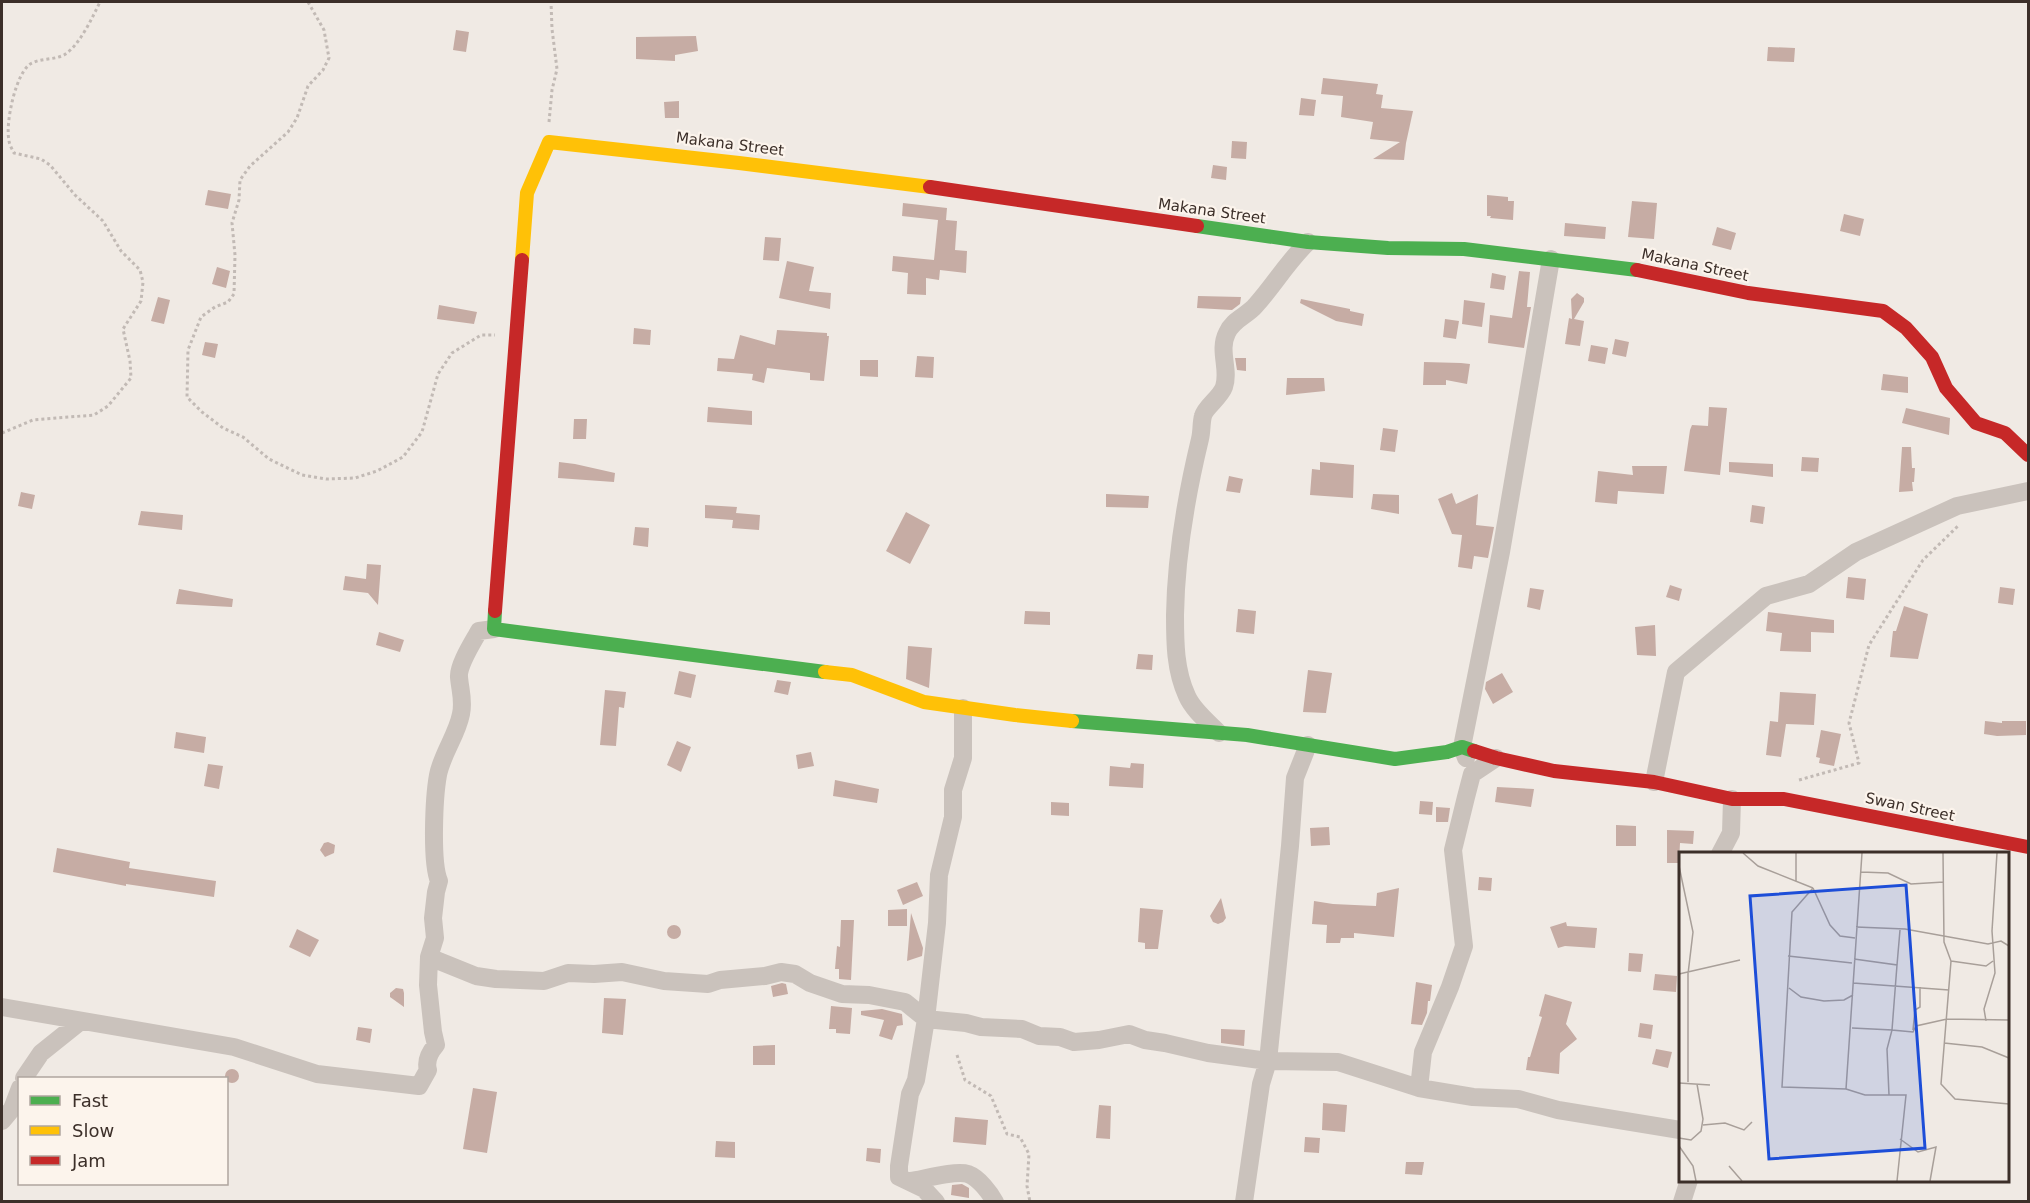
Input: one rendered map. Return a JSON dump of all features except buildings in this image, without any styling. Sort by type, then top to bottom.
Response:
[{"type":"street","name":"Makana Street","points":[[549,142],[682,154],[795,168],[1308,242],[1388,248],[1464,249],[1640,270],[1748,293],[1882,311],[1906,328],[1932,357],[1946,388],[1976,423],[2005,433],[2028,455]]},
{"type":"street","points":[[494,628],[527,193],[549,142]]},
{"type":"street","points":[[1219,734],[1187,696],[1178,667],[1175,642],[1175,584],[1185,507],[1201,435],[1203,414],[1224,387],[1227,370],[1223,351],[1226,335],[1232,324],[1254,308],[1308,242]]},
{"type":"street","points":[[1419,1088],[1423,1052],[1464,946],[1453,850],[1472,774],[1462,747],[1501,552],[1551,259]]},
{"type":"street","points":[[1654,782],[1677,672],[1766,596],[1809,584],[1856,552],[1957,506],[2028,491]]},
{"type":"street","points":[[2,1007],[234,1047],[317,1074],[419,1086],[428,1070],[426,1065],[430,1052],[436,1045],[429,985],[429,957],[435,938],[433,918],[439,881],[435,870],[434,838],[438,774],[461,715],[463,694],[458,675],[479,631],[494,628],[852,675],[924,702],[963,708],[1117,725],[1247,735],[1395,759],[1447,752],[1462,747]]},
{"type":"street","points":[[936,1202],[924,1189],[899,1177],[899,1166],[910,1094],[916,1080],[926,1019],[937,923],[939,875],[953,817],[953,790],[963,758],[963,708]]},
{"type":"street","points":[[1244,1202],[1261,1084],[1268,1061],[1295,778],[1308,745]]},
{"type":"street","name":"Swan Street","points":[[1462,747],[1496,758],[1554,771],[1654,782],[1732,799],[1784,799],[2028,847]]},
{"type":"street","points":[[1472,774],[1496,758]]},
{"type":"street","points":[[1721,852],[1731,833],[1732,799]]},
{"type":"street","points":[[429,957],[476,976],[544,981],[568,973],[622,972],[664,981],[708,984],[720,980],[765,976],[781,972],[795,974],[810,983],[842,994],[869,995],[905,1002],[926,1019],[981,1027],[1022,1029],[1039,1036],[1060,1037],[1074,1041],[1099,1040],[1128,1034],[1145,1040],[1165,1042],[1208,1053],[1268,1061],[1338,1062],[1419,1088],[1473,1096],[1518,1099],[1558,1110],[1679,1130]]},
{"type":"street","points":[[25,1077],[41,1053],[81,1021]]},
{"type":"street","points":[[2,1121],[12,1109],[18,1094]]},
{"type":"street","points":[[911,1181],[947,1174],[969,1174],[987,1189],[995,1202]]},
{"type":"street","points":[[1682,1202],[1688,1182]]},
{"type":"path","points":[[2,433],[33,420],[94,415],[108,406],[131,378],[123,329],[141,302],[143,282],[140,270],[121,251],[103,221],[75,195],[51,165],[41,159],[14,153],[8,140],[12,100],[25,68],[33,62],[64,54],[87,28],[100,2]]},
{"type":"path","points":[[308,2],[324,30],[329,58],[323,70],[308,86],[297,118],[288,132],[250,166],[240,180],[239,200],[232,223],[235,255],[234,294],[228,302],[201,317],[188,351],[187,397],[223,428],[243,437],[269,459],[302,476],[326,479],[355,478],[377,471],[403,457],[422,432],[438,374],[452,353],[481,334],[501,335]]},
{"type":"path","points":[[549,142],[549,113],[557,69],[551,2]]},
{"type":"path","points":[[1784,799],[1792,782],[1859,763],[1850,723],[1869,645],[1923,560],[1962,522]]},
{"type":"path","points":[[957,1055],[964,1080],[991,1096],[1007,1134],[1020,1137],[1029,1154],[1027,1186],[1030,1202]]},
{"type":"traffic: fast","points":[[1197,226],[1308,242],[1388,248],[1464,249],[1637,270]]},
{"type":"traffic: fast","points":[[495,611],[494,629],[825,672]]},
{"type":"traffic: fast","points":[[1072,721],[1247,735],[1395,759],[1447,752],[1462,747],[1474,751]]},
{"type":"traffic: slow","points":[[522,260],[527,193],[549,142],[930,187]]},
{"type":"traffic: slow","points":[[825,672],[852,675],[924,702],[1072,721]]},
{"type":"traffic: jam","points":[[930,187],[1197,226]]},
{"type":"traffic: jam","points":[[495,611],[522,260]]},
{"type":"traffic: jam","points":[[1637,270],[1748,293],[1883,311],[1906,328],[1932,357],[1946,388],[1976,423],[2005,433],[2028,455]]},
{"type":"traffic: jam","points":[[1474,751],[1554,771],[1654,782],[1732,799],[1784,799],[2028,847]]}]
